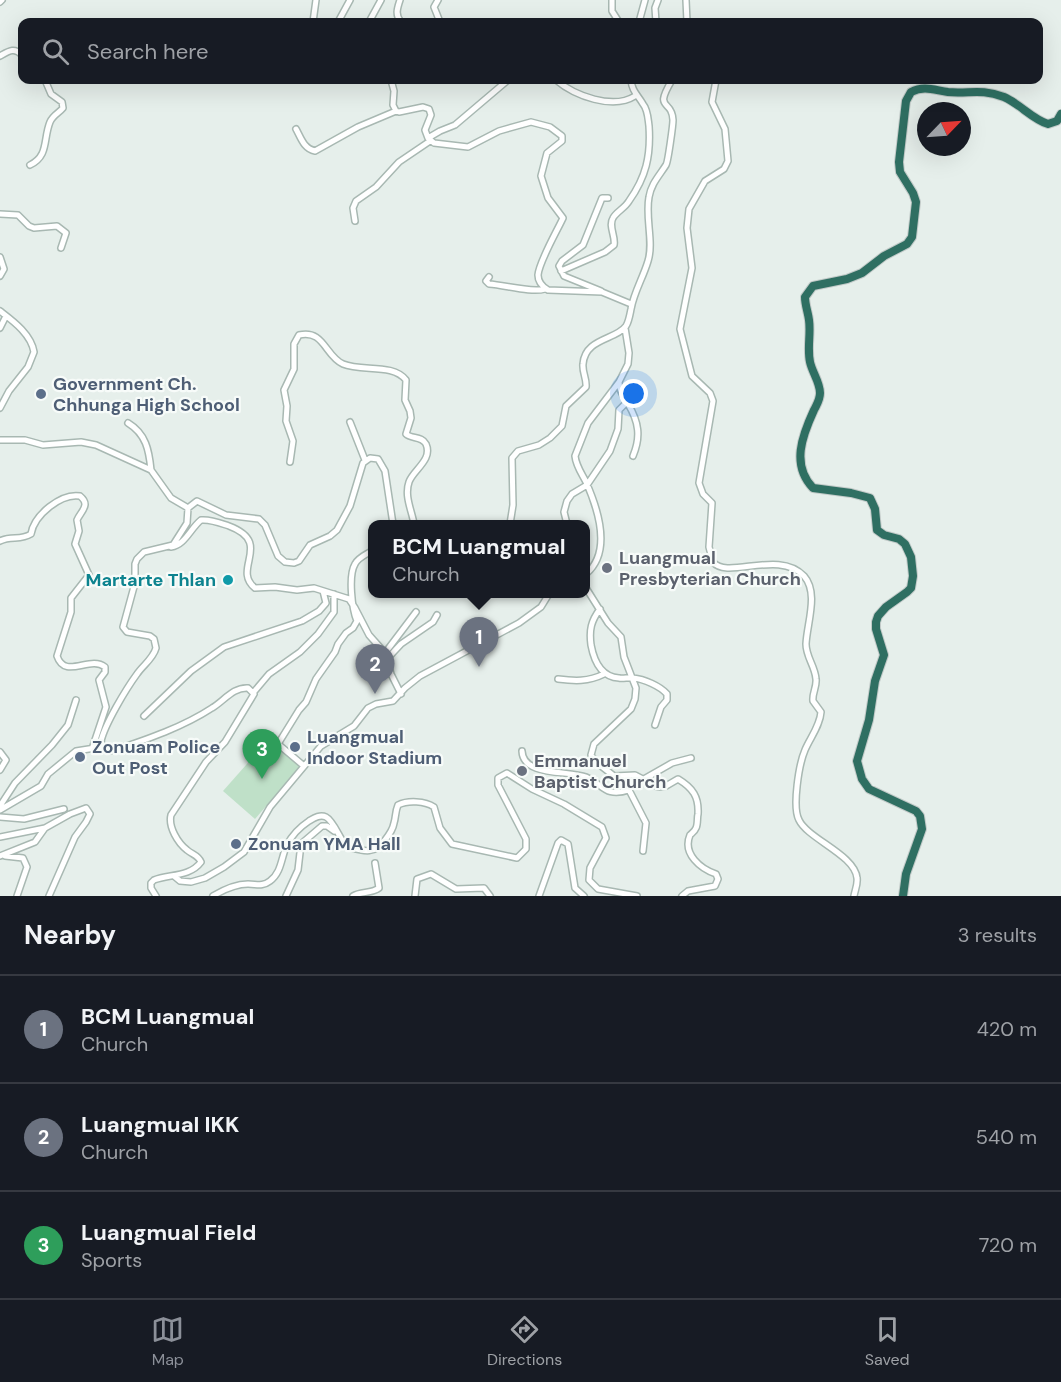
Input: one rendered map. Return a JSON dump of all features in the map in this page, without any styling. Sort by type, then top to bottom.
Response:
[{"type":"highway","points":[[903,896],[906,874],[922,829],[920,816],[869,789],[862,779],[857,761],[869,720],[875,681],[884,655],[876,622],[886,607],[910,588],[913,564],[905,544],[900,539],[884,535],[877,530],[876,508],[870,498],[813,488],[803,475],[800,449],[820,395],[809,360],[809,320],[805,297],[813,286],[847,279],[862,273],[885,255],[907,244],[912,237],[916,202],[900,172],[899,162],[906,101],[911,92],[925,88],[948,92],[975,90],[990,93],[1013,102],[1048,124],[1058,120],[1061,114]]},
{"type":"street","points":[[314,18],[316,0]]},
{"type":"street","points":[[340,18],[350,0]]},
{"type":"street","points":[[371,18],[381,0]]},
{"type":"street","points":[[399,18],[397,7],[400,0]]},
{"type":"street","points":[[438,0],[434,7],[438,18]]},
{"type":"street","points":[[612,0],[612,11],[616,18]]},
{"type":"street","points":[[640,18],[645,0]]},
{"type":"street","points":[[656,18],[658,0]]},
{"type":"street","points":[[686,0],[687,18]]},
{"type":"street","points":[[0,56],[14,50],[18,53]]},
{"type":"street","points":[[30,165],[38,161],[44,153],[50,122],[63,108],[62,102],[51,94],[47,84]]},
{"type":"street","points":[[392,84],[393,105],[396,111]]},
{"type":"street","points":[[355,221],[356,201],[376,187],[399,162],[440,131],[456,125],[503,84]]},
{"type":"street","points":[[563,84],[575,91],[610,102],[623,102],[635,96]]},
{"type":"street","points":[[561,271],[597,256],[614,245],[615,239],[611,225],[613,218],[628,203],[648,164],[650,142],[648,117],[644,104],[635,96],[632,84]]},
{"type":"street","points":[[511,520],[513,505],[512,458],[518,452],[547,441],[561,426],[566,406],[586,387],[583,364],[585,357],[600,340],[624,328],[629,319],[632,304],[649,258],[648,214],[651,191],[669,156],[673,117],[664,103],[663,96],[670,84]]},
{"type":"street","points":[[715,84],[712,102],[725,129],[729,161],[724,169],[705,181],[688,208],[687,228],[692,268],[680,329],[692,376],[710,393],[713,401],[699,483],[703,494],[712,502],[708,547],[712,562],[721,568],[761,564],[789,566],[801,573],[808,582],[811,605],[807,650],[816,680],[813,701],[821,712],[820,721],[803,754],[800,766],[796,801],[797,816],[804,827],[855,870],[858,880],[854,896]]},
{"type":"street","points":[[296,129],[305,146],[315,151],[358,127],[396,111],[423,107],[429,109],[430,115],[425,130],[429,140]]},
{"type":"street","points":[[429,140],[468,147],[499,131],[531,122],[550,127],[562,136],[562,141],[547,153],[540,176],[546,194],[563,218],[546,251],[539,272],[539,279],[545,289]]},
{"type":"street","points":[[608,198],[600,198],[594,221],[583,245],[559,266],[570,279],[632,304]]},
{"type":"street","points":[[0,214],[18,215],[34,228],[57,226],[66,233],[61,248]]},
{"type":"street","points":[[0,257],[3,269],[0,276]]},
{"type":"street","points":[[489,277],[486,281],[489,284],[536,291],[545,289],[602,292]]},
{"type":"street","points":[[0,310],[20,328],[34,352],[28,368],[9,391],[0,408]]},
{"type":"street","points":[[0,328],[6,316]]},
{"type":"street","points":[[590,569],[596,563],[600,534],[587,485],[575,460],[576,450],[588,423],[619,382],[629,360],[624,328]]},
{"type":"street","points":[[290,462],[293,441],[286,421],[287,403],[284,390],[294,369],[293,353],[297,338],[299,335],[308,334],[322,341],[340,363],[356,368],[390,371],[401,375],[406,380],[405,400],[411,418],[406,434],[408,437],[421,439],[427,449],[425,460],[414,474],[408,488],[407,496],[413,520]]},
{"type":"street","points":[[619,382],[620,390],[639,430],[639,439],[633,456]]},
{"type":"street","points":[[566,520],[564,512],[569,497],[587,485],[610,451],[618,429],[619,410],[627,402]]},
{"type":"street","points":[[350,422],[365,460]]},
{"type":"street","points":[[128,423],[137,428],[145,440],[151,470],[171,498],[188,508]]},
{"type":"street","points":[[0,440],[26,440],[43,445],[89,443],[151,470]]},
{"type":"street","points":[[169,548],[187,523],[188,508],[194,502],[201,502],[212,510],[226,515],[259,519],[265,525],[278,556],[285,562],[299,561],[310,545],[330,536],[337,530],[350,506],[360,468],[365,460],[374,458],[383,466],[389,489],[391,520]]},
{"type":"street","points":[[0,541],[8,537],[22,539],[31,534],[32,529],[46,510],[69,496],[80,496],[85,502],[86,506],[77,520],[79,531],[75,544],[89,575],[71,598],[70,612],[57,656],[60,663],[68,667],[97,663],[105,667],[105,672],[99,680],[106,707],[94,739],[95,748]]},
{"type":"street","points":[[103,748],[101,741],[105,730],[134,679],[152,658],[156,648],[154,639],[150,636],[127,632],[123,627],[135,583],[137,559],[144,552],[180,545],[201,520],[216,521],[239,530],[248,538],[250,552],[247,574],[248,580],[255,588],[275,587],[297,590],[314,588],[344,596],[353,603],[369,635],[386,656],[391,674],[401,694]]},
{"type":"street","points":[[304,766],[278,744],[306,702],[316,679],[338,644],[357,621],[351,583],[358,560],[368,553]]},
{"type":"street","points":[[144,716],[191,671],[224,647],[290,625],[319,611],[326,603],[323,591]]},
{"type":"street","points":[[156,896],[151,888],[154,880],[196,868],[201,862],[198,856],[186,850],[178,841],[171,825],[171,815],[206,762],[225,742],[252,699],[253,693],[269,674],[300,652],[318,634],[334,612],[334,594]]},
{"type":"street","points":[[590,595],[610,626],[621,637],[624,657],[633,678],[636,693],[631,709],[594,744],[591,755],[614,776],[632,774],[662,788],[678,779],[698,798],[697,824],[689,839],[690,848],[696,864],[716,874],[718,879],[715,886],[688,891],[682,896]]},
{"type":"street","points":[[174,876],[185,882],[205,878],[224,867],[244,852],[270,807],[321,746],[354,726],[368,708],[393,701],[420,676],[504,632],[531,615],[541,607],[547,598]]},
{"type":"street","points":[[600,609],[590,631],[592,649],[604,674]]},
{"type":"street","points":[[386,656],[416,612]]},
{"type":"street","points":[[386,656],[433,622],[437,615]]},
{"type":"street","points":[[558,678],[579,681],[604,674],[616,678],[633,678],[663,689],[667,694],[667,700],[661,707],[655,725]]},
{"type":"street","points":[[0,808],[41,786],[48,774],[76,751],[95,748],[115,750],[193,720],[237,690],[248,688],[253,693]]},
{"type":"street","points":[[0,808],[15,783],[68,725],[75,700]]},
{"type":"street","points":[[522,751],[522,756],[526,761],[539,769],[585,777],[612,792],[628,790]]},
{"type":"street","points":[[0,752],[4,754],[6,760],[0,770]]},
{"type":"street","points":[[643,851],[646,823],[628,790],[629,784],[644,779],[668,765],[691,758]]},
{"type":"street","points":[[213,896],[235,886],[263,885],[271,881],[282,864],[292,836],[299,828],[316,817],[323,816],[330,820],[347,847],[368,852],[380,848],[395,822],[398,805],[405,802],[417,802],[434,807],[440,828],[452,844],[517,858],[524,852],[527,844],[522,828],[498,785],[498,778],[507,773],[602,827],[606,837],[590,868],[589,880],[598,889],[637,896]]},
{"type":"street","points":[[0,837],[45,828],[86,808],[90,814],[75,837],[49,896]]},
{"type":"street","points":[[0,817],[24,819],[64,809]]},
{"type":"street","points":[[285,896],[298,870],[302,844],[322,826],[329,827],[337,834]]},
{"type":"street","points":[[0,856],[36,842],[45,828]]},
{"type":"street","points":[[539,896],[561,840],[568,844],[575,888],[584,896]]},
{"type":"street","points":[[0,856],[23,858],[27,862],[17,896]]},
{"type":"street","points":[[353,896],[379,888],[375,863]]},
{"type":"street","points":[[415,896],[417,879],[431,874],[456,889],[484,888],[490,896]]},
{"type":"green space","points":[[269,739],[300,767],[255,819],[223,791]]},
{"type":"place","name":"Government Ch. Chhunga High School","points":[[41,394]]},
{"type":"place","name":"Luangmual Presbyterian Church","points":[[607,568]]},
{"type":"place","name":"Martarte Thlan","points":[[228,580]]},
{"type":"place","name":"BCM Luangmual","points":[[479,667]]},
{"type":"place","name":"Luangmual IKK","points":[[375,694]]},
{"type":"place","name":"Luangmual Indoor Stadium","points":[[295,747]]},
{"type":"place","name":"Zonuam Police Out Post","points":[[80,757]]},
{"type":"place","name":"Emmanuel Baptist Church","points":[[522,771]]},
{"type":"place","name":"Luangmual Field","points":[[262,779]]},
{"type":"place","name":"Zonuam YMA Hall","points":[[236,844]]}]
